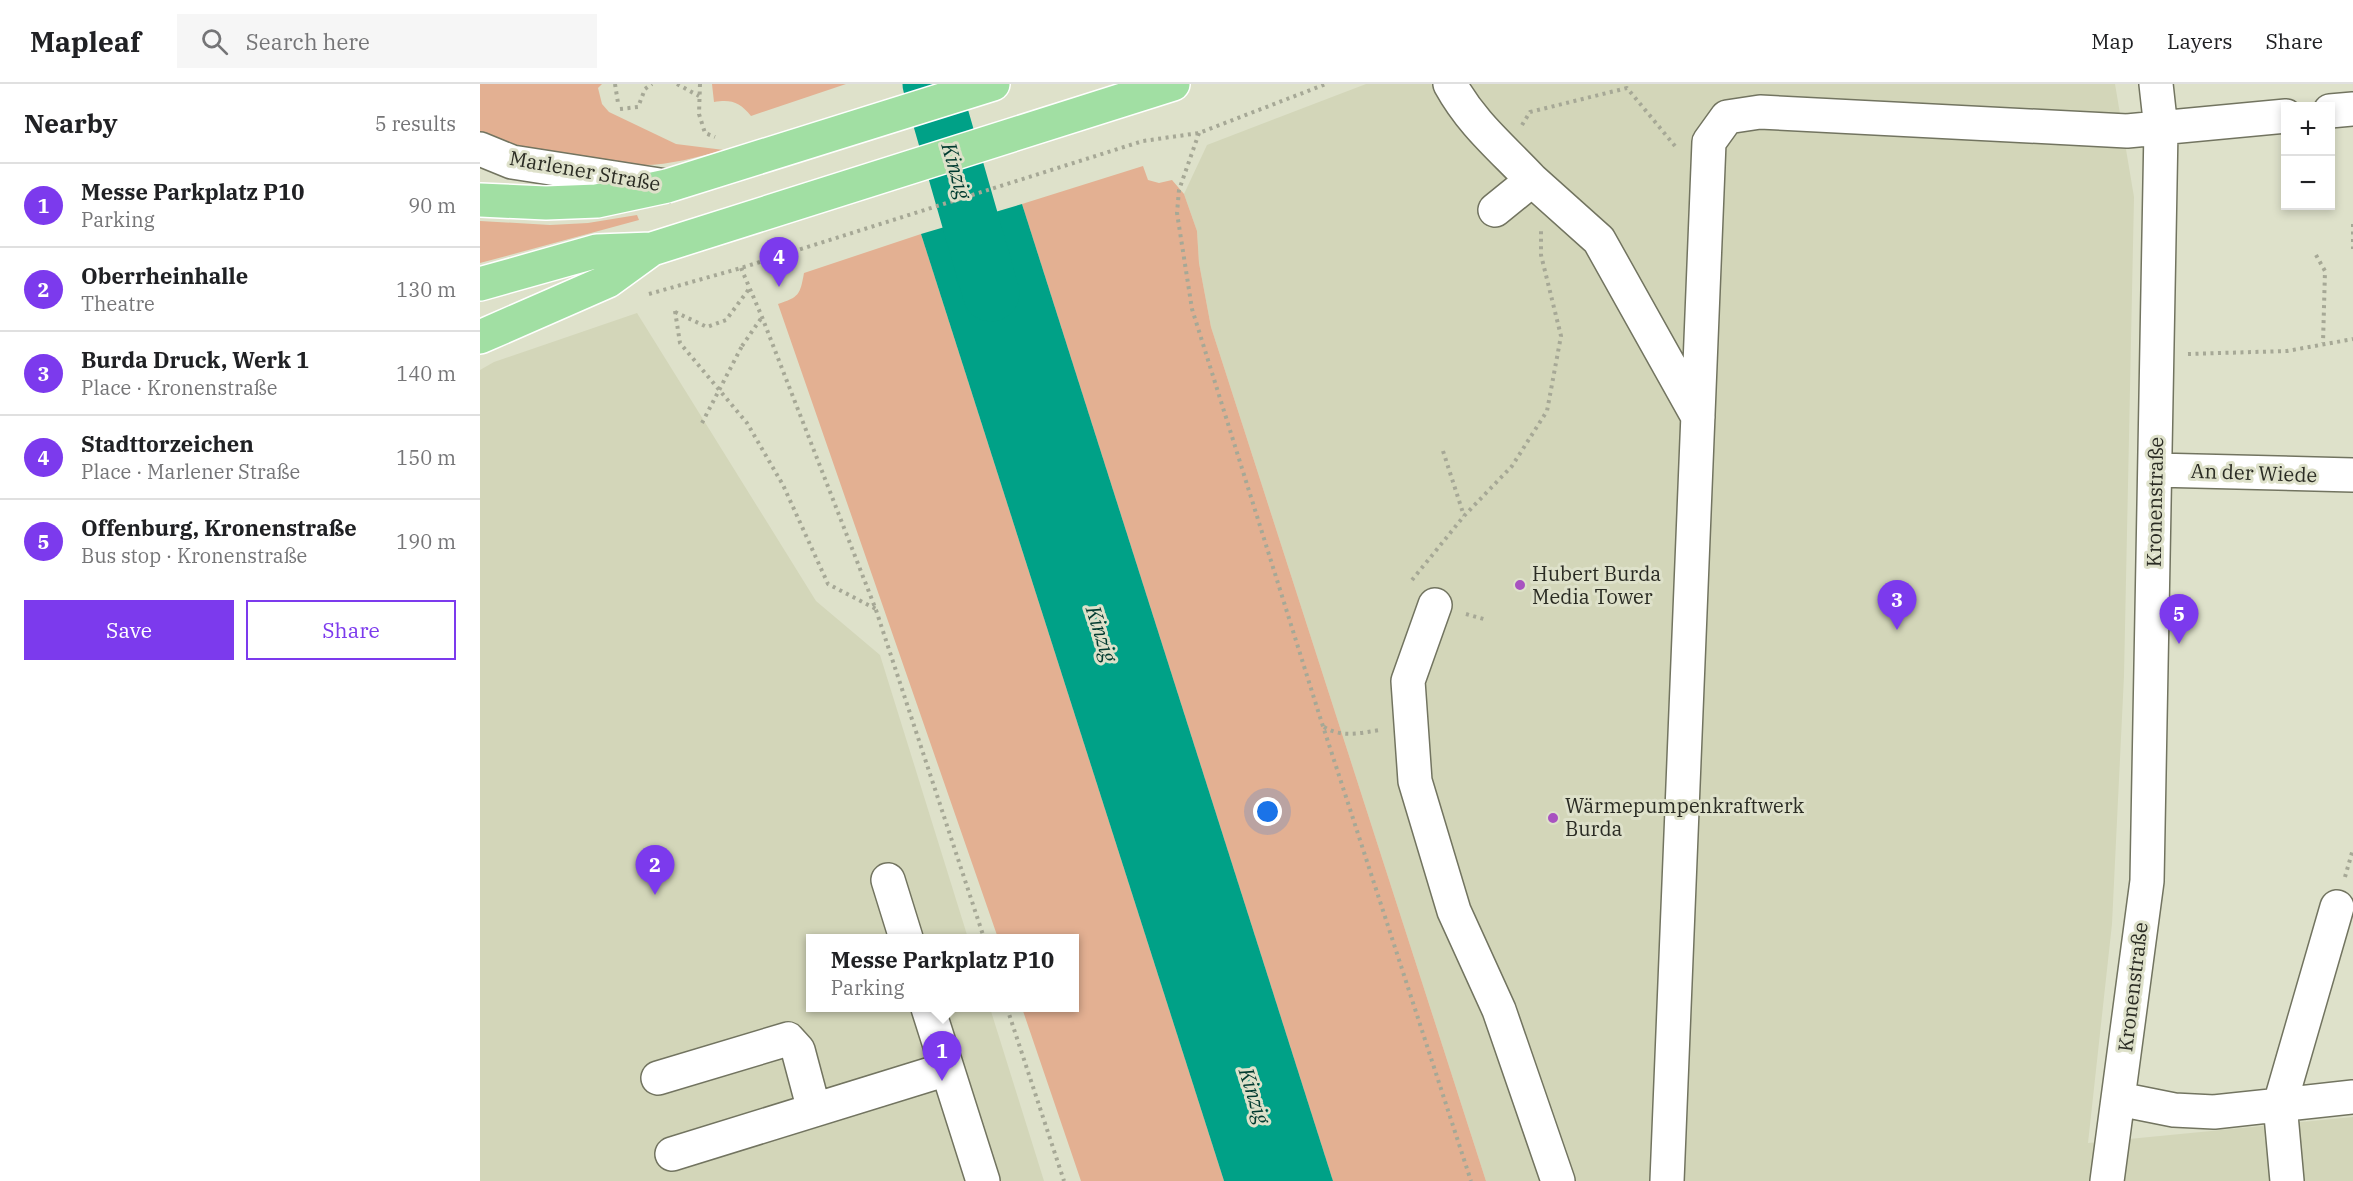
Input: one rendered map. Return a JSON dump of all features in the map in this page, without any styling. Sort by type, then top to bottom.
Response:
[{"type":"main road","name":"Marlener Straße","points":[[667,186],[993,84]]},
{"type":"main road","points":[[480,284],[597,251],[652,249],[1173,84]]},
{"type":"main road","points":[[480,200],[546,203],[597,201],[667,186]]},
{"type":"main road","points":[[480,337],[608,281],[652,249]]},
{"type":"street","points":[[1450,84],[1461,104],[1480,129],[1532,180],[1599,240],[1698,417]]},
{"type":"street","name":"Kronenstraße","points":[[2107,1181],[2146,881],[2161,129],[2156,84]]},
{"type":"street","points":[[2335,111],[2353,109]]},
{"type":"street","points":[[1667,1181],[1709,142],[1727,117],[1760,112],[2127,131],[2281,117]]},
{"type":"street","name":"Marlener Straße","points":[[480,149],[512,162],[667,186]]},
{"type":"street","points":[[1495,210],[1532,180]]},
{"type":"street","name":"An der Wiede","points":[[2155,470],[2353,475]]},
{"type":"street","points":[[1435,605],[1408,681],[1414,781],[1454,911],[1499,1010],[1558,1181]]},
{"type":"street","points":[[888,880],[904,934]]},
{"type":"street","points":[[2287,1181],[2280,1104],[2337,907]]},
{"type":"street","points":[[929,1012],[983,1181]]},
{"type":"street","points":[[658,1078],[788,1039],[798,1050],[813,1110]]},
{"type":"street","points":[[672,1154],[947,1070]]},
{"type":"street","points":[[2119,1099],[2174,1110],[2214,1112],[2353,1097]]},
{"type":"path","points":[[615,84],[618,103]]},
{"type":"path","points":[[620,109],[638,107],[645,89],[652,84]]},
{"type":"path","points":[[677,84],[699,96]]},
{"type":"path","points":[[700,84],[699,114],[705,133],[721,139]]},
{"type":"path","points":[[645,295],[741,268],[1143,141],[1199,133],[1326,84]]},
{"type":"path","points":[[1506,152],[1530,112],[1626,86],[1709,185]]},
{"type":"path","points":[[1199,133],[1179,190],[1177,213],[1192,309],[1323,727],[1471,1181]]},
{"type":"path","points":[[1406,586],[1464,516],[1512,466],[1547,411],[1561,336],[1541,255],[1541,226],[1560,204]]},
{"type":"path","points":[[2353,224],[2353,249]]},
{"type":"path","points":[[2316,255],[2325,271],[2323,343]]},
{"type":"path","points":[[741,268],[762,316],[876,610],[982,934]]},
{"type":"path","points":[[749,289],[726,320],[706,327],[675,311],[680,343],[747,423],[783,485],[828,584],[876,610]]},
{"type":"path","points":[[702,423],[742,346],[762,316]]},
{"type":"path","points":[[2157,355],[2287,351],[2353,339]]},
{"type":"path","points":[[1443,451],[1464,516]]},
{"type":"path","points":[[1323,727],[1335,734],[1387,731]]},
{"type":"path","points":[[1008,1012],[1064,1181]]},
{"type":"shaded area","points":[[480,84],[602,84],[598,88],[602,104],[609,112],[676,144],[724,150],[674,162],[643,165],[581,159],[480,139]]},
{"type":"shaded area","points":[[712,84],[846,84],[751,116],[743,107],[735,103],[714,102]]},
{"type":"shaded area","points":[[1366,84],[2115,84],[2134,197],[2124,676],[2112,924],[2088,1143],[2353,1117],[2353,1181],[1486,1181],[1211,327],[1199,263],[1197,231],[1184,194],[1207,145]]},
{"type":"shaded area","points":[[1143,166],[1148,180],[1159,183],[1172,180],[1184,194],[1197,231],[1199,263],[1211,327],[1486,1181],[1333,1181],[1022,204]]},
{"type":"shaded area","points":[[637,215],[639,220],[480,263],[480,221],[550,225],[588,223]]},
{"type":"shaded area","points":[[921,234],[1224,1181],[1081,1181],[1023,1012],[1079,1012],[1079,934],[997,934],[778,304],[794,297],[800,291],[804,273]]},
{"type":"shaded area","points":[[637,313],[816,601],[880,655],[967,934],[806,934],[806,1012],[991,1012],[1044,1181],[480,1181],[480,370],[494,362]]},
{"type":"water","points":[[1022,204],[1333,1181],[1224,1181],[921,234]]},
{"type":"waterway","name":"Kinzig","points":[[931,84],[991,293]]},
{"type":"place","name":"Stadttorzeichen","points":[[779,287]]},
{"type":"place","name":"Hubert Burda Media Tower","points":[[1520,585]]},
{"type":"place","name":"Burda Druck, Werk 1","points":[[1897,630]]},
{"type":"place","name":"Offenburg, Kronenstraße","points":[[2179,644]]},
{"type":"place","name":"Wärmepumpenkraftwerk Burda","points":[[1553,818]]},
{"type":"place","name":"Oberrheinhalle","points":[[655,895]]},
{"type":"place","name":"Messe Parkplatz P10","points":[[942,1081]]}]
